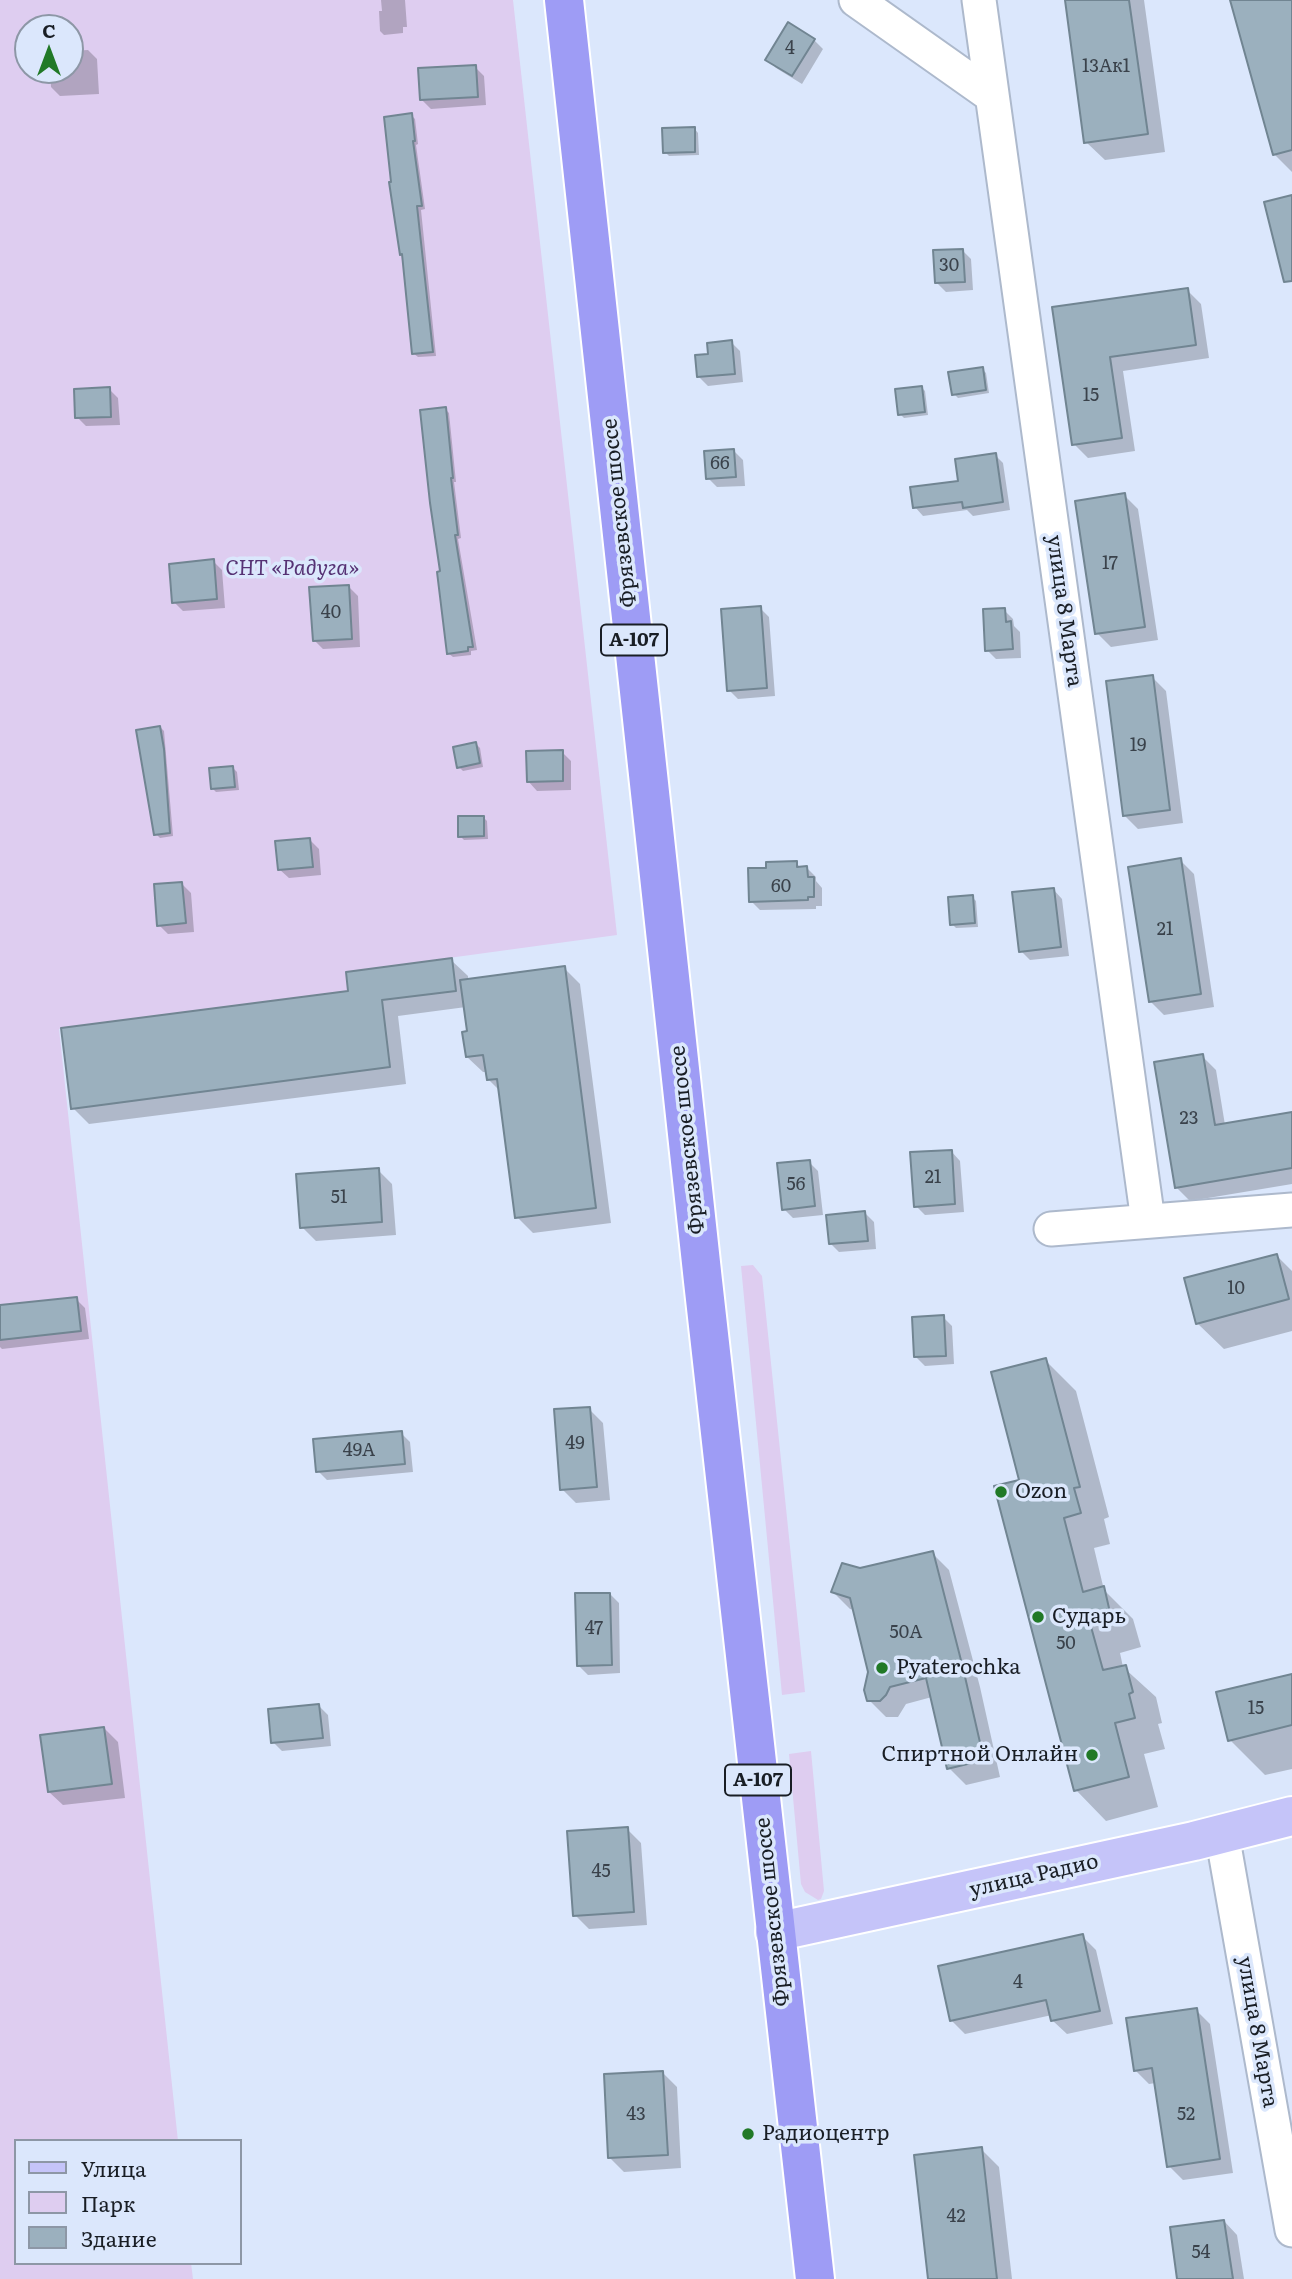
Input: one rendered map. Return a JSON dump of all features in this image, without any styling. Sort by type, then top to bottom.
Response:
[{"type":"highway","name":"Фрязевское шоссе","points":[[564,0],[815,2279]]},
{"type":"main road","name":"улица Радио","points":[[775,1933],[1222,1834],[1292,1816]]},
{"type":"street","points":[[856,0],[992,96]]},
{"type":"street","name":"улица 8 Марта","points":[[979,0],[1148,1221]]},
{"type":"street","points":[[1051,1229],[1292,1210]]},
{"type":"street","name":"улица 8 Марта","points":[[1222,1834],[1292,2230]]},
{"type":"green space","name":"СНТ «Радуга»","points":[[0,0],[513,0],[617,935],[346,972],[348,991],[59,1029],[178,2139],[14,2139],[14,2265],[191,2265],[193,2279],[0,2279]]},
{"type":"green space","points":[[753,1265],[762,1276],[805,1692],[782,1695],[741,1266]]},
{"type":"green space","points":[[811,1751],[824,1891],[818,1900],[805,1892],[801,1884],[789,1754]]},
{"type":"building","points":[[1065,0],[1129,0],[1148,134],[1084,143]]},
{"type":"building","points":[[1230,0],[1292,0],[1292,150],[1273,155]]},
{"type":"building","points":[[788,22],[815,39],[792,76],[765,60]]},
{"type":"building","points":[[476,65],[478,97],[420,100],[418,68]]},
{"type":"building","points":[[412,113],[422,206],[417,206],[433,352],[412,354],[402,254],[400,255],[389,182],[384,117]]},
{"type":"building","points":[[695,127],[695,152],[663,153],[662,128]]},
{"type":"building","points":[[1292,195],[1292,281],[1284,282],[1264,202]]},
{"type":"building","points":[[963,249],[965,282],[935,283],[933,250]]},
{"type":"building","points":[[1188,288],[1196,345],[1110,357],[1122,438],[1072,445],[1052,307]]},
{"type":"building","points":[[732,340],[735,374],[697,377],[695,355],[708,354],[707,343]]},
{"type":"building","points":[[983,367],[986,390],[952,395],[948,372]]},
{"type":"building","points":[[922,386],[925,412],[898,415],[895,389]]},
{"type":"building","points":[[110,387],[111,417],[75,418],[74,389]]},
{"type":"building","points":[[446,407],[458,535],[455,535],[473,647],[468,647],[468,651],[447,654],[437,572],[440,571],[420,410]]},
{"type":"building","points":[[734,449],[736,477],[706,479],[704,451]]},
{"type":"building","points":[[996,453],[1003,502],[963,508],[962,502],[913,508],[910,487],[958,481],[955,459]]},
{"type":"building","points":[[1125,493],[1145,627],[1095,634],[1075,501]]},
{"type":"building","points":[[214,559],[217,599],[172,603],[169,564]]},
{"type":"building","points":[[349,585],[352,639],[313,641],[309,587]]},
{"type":"building","points":[[761,606],[767,688],[727,691],[721,609]]},
{"type":"building","points":[[1005,608],[1006,622],[1011,621],[1013,649],[985,651],[983,609]]},
{"type":"building","points":[[1153,675],[1170,810],[1123,816],[1106,681]]},
{"type":"building","points":[[160,726],[170,833],[154,835],[136,730]]},
{"type":"building","points":[[476,742],[480,763],[457,768],[453,747]]},
{"type":"building","points":[[563,750],[563,781],[527,782],[526,751]]},
{"type":"building","points":[[233,766],[235,787],[211,789],[209,768]]},
{"type":"building","points":[[458,816],[484,816],[484,836],[458,837]]},
{"type":"building","points":[[310,838],[313,867],[278,870],[275,841]]},
{"type":"building","points":[[1181,858],[1201,994],[1149,1002],[1128,867]]},
{"type":"building","points":[[797,861],[797,867],[807,866],[808,877],[814,877],[814,897],[808,897],[808,900],[749,902],[748,868],[766,868],[766,862]]},
{"type":"building","points":[[182,882],[186,923],[157,926],[154,884]]},
{"type":"building","points":[[1054,888],[1061,947],[1019,952],[1012,892]]},
{"type":"building","points":[[973,895],[975,923],[950,925],[948,897]]},
{"type":"building","points":[[452,958],[456,991],[382,1000],[390,1067],[71,1109],[61,1028],[348,991],[346,972]]},
{"type":"building","points":[[565,966],[596,1208],[515,1218],[497,1079],[487,1080],[483,1055],[466,1057],[462,1032],[467,1031],[460,980]]},
{"type":"building","points":[[1203,1054],[1215,1125],[1292,1112],[1292,1168],[1175,1188],[1154,1062]]},
{"type":"building","points":[[952,1150],[955,1204],[914,1207],[910,1152]]},
{"type":"building","points":[[810,1160],[815,1206],[782,1210],[777,1163]]},
{"type":"building","points":[[379,1168],[382,1222],[300,1228],[296,1174]]},
{"type":"building","points":[[865,1211],[868,1241],[829,1244],[826,1215]]},
{"type":"building","points":[[1277,1254],[1289,1299],[1196,1324],[1184,1278]]},
{"type":"building","points":[[77,1297],[81,1331],[0,1340],[0,1305]]},
{"type":"building","points":[[944,1315],[946,1356],[914,1357],[912,1317]]},
{"type":"building","points":[[1046,1358],[1080,1487],[1074,1488],[1081,1513],[1064,1518],[1083,1592],[1104,1586],[1111,1617],[1090,1623],[1103,1670],[1126,1665],[1133,1692],[1129,1694],[1135,1718],[1115,1723],[1129,1777],[1074,1791],[994,1486],[1019,1480],[991,1372]]},
{"type":"building","points":[[590,1407],[597,1487],[560,1490],[554,1409]]},
{"type":"building","points":[[402,1431],[405,1464],[316,1472],[313,1439]]},
{"type":"building","points":[[933,1551],[984,1760],[947,1769],[926,1678],[890,1687],[880,1701],[867,1701],[864,1690],[868,1672],[850,1598],[831,1592],[842,1563],[860,1568]]},
{"type":"building","points":[[575,1593],[610,1593],[612,1665],[577,1666]]},
{"type":"building","points":[[1292,1674],[1292,1725],[1228,1741],[1216,1692]]},
{"type":"building","points":[[319,1704],[323,1738],[271,1743],[268,1709]]},
{"type":"building","points":[[104,1727],[112,1784],[48,1792],[40,1735]]},
{"type":"building","points":[[628,1827],[634,1912],[573,1916],[567,1831]]},
{"type":"building","points":[[1083,1934],[1100,2011],[1051,2021],[1046,2000],[950,2021],[938,1966]]},
{"type":"building","points":[[1197,2008],[1220,2159],[1167,2167],[1152,2068],[1134,2071],[1126,2018]]},
{"type":"building","points":[[663,2071],[668,2155],[608,2158],[604,2074]]},
{"type":"building","points":[[982,2147],[997,2279],[928,2279],[914,2155]]},
{"type":"building","points":[[1224,2220],[1233,2279],[1177,2279],[1170,2227]]},
{"type":"place","name":"Ozon","points":[[1001,1492]]},
{"type":"place","name":"Сударь","points":[[1038,1617]]},
{"type":"place","name":"Pyaterochka","points":[[882,1668]]},
{"type":"place","name":"Спиртной Онлайн","points":[[1092,1755]]},
{"type":"place","name":"Радиоцентр","points":[[748,2134]]}]
